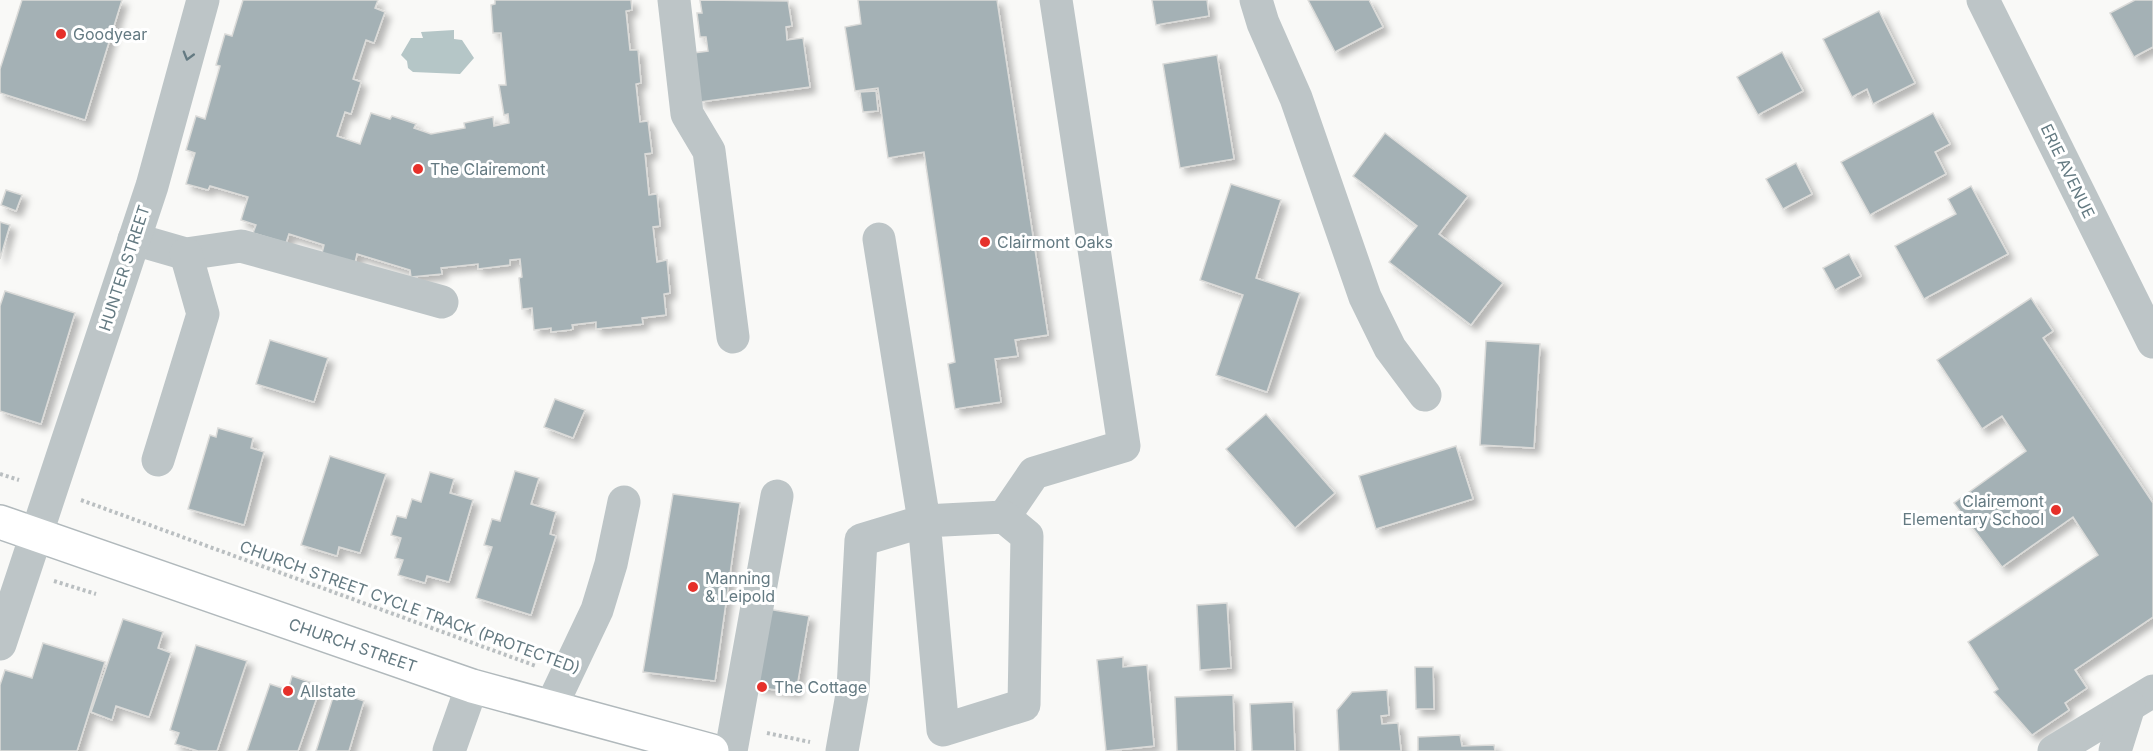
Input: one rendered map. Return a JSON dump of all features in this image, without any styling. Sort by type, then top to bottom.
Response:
[{"type":"main road","name":"CHURCH STREET","points":[[0,522],[472,686],[712,751]]},
{"type":"street","name":"HUNTER STREET","points":[[0,644],[152,186],[203,0]]},
{"type":"street","points":[[674,0],[687,114],[709,151],[733,337]]},
{"type":"street","points":[[1004,517],[1034,472],[1124,446],[1056,0]]},
{"type":"street","points":[[1256,0],[1263,23],[1296,98],[1365,297],[1390,348],[1425,395]]},
{"type":"street","name":"ERIE AVENUE","points":[[1983,0],[2153,342]]},
{"type":"street","points":[[134,239],[186,254],[241,246],[442,302]]},
{"type":"street","points":[[830,748],[853,689],[861,540],[924,521],[1004,517],[1027,536],[1024,705],[943,730],[924,521],[879,239]]},
{"type":"street","points":[[158,460],[203,314],[186,254]]},
{"type":"street","points":[[733,738],[777,496]]},
{"type":"street","points":[[551,707],[597,610],[611,564],[624,502]]},
{"type":"street","points":[[449,751],[472,686]]},
{"type":"street","points":[[2054,751],[2141,698]]},
{"type":"street","points":[[2115,751],[2141,698]]},
{"type":"path","name":"CHURCH STREET CYCLE TRACK (PROTECTED)","points":[[0,474],[52,490],[566,677]]},
{"type":"path","points":[[733,738],[830,748]]},
{"type":"shaded area","points":[[454,30],[454,39],[462,40],[474,58],[460,74],[413,72],[408,68],[407,61],[401,55],[411,38],[423,38],[421,32]]},
{"type":"building","name":"Goodyear","points":[[22,0],[122,0],[85,120],[0,93],[0,69]]},
{"type":"building","name":"The Clairemont","points":[[243,0],[378,0],[375,8],[385,12],[374,43],[366,40],[353,79],[361,82],[351,114],[345,112],[337,136],[360,144],[371,113],[390,119],[392,116],[416,124],[414,128],[431,134],[465,128],[464,123],[493,117],[494,126],[509,123],[508,114],[504,115],[499,85],[506,85],[501,33],[493,33],[491,5],[495,4],[495,0],[631,0],[632,10],[626,11],[630,50],[638,50],[641,83],[636,84],[640,122],[648,121],[652,153],[645,154],[649,195],[657,194],[660,226],[653,227],[657,262],[667,260],[670,293],[664,294],[666,315],[642,318],[643,324],[596,329],[596,322],[572,325],[573,329],[570,330],[551,332],[551,328],[534,330],[532,308],[522,309],[520,259],[510,260],[510,265],[478,269],[478,264],[441,268],[442,274],[411,277],[410,270],[357,254],[355,263],[322,253],[324,245],[289,234],[286,243],[253,233],[256,225],[241,220],[248,197],[210,186],[208,190],[186,184],[195,153],[186,150],[196,116],[205,119],[220,66],[216,65],[225,34],[232,36]]},
{"type":"building","points":[[700,0],[788,1],[792,26],[786,27],[787,40],[803,38],[810,87],[700,102],[693,53],[708,51],[706,37],[700,37],[697,13],[702,13]]},
{"type":"building","name":"Clairmont Oaks","points":[[858,0],[997,0],[1048,335],[1015,340],[1018,356],[995,359],[1001,402],[955,409],[948,364],[955,362],[924,152],[888,158],[878,88],[855,91],[845,27],[861,24]]},
{"type":"building","points":[[1152,0],[1207,0],[1209,16],[1156,25]]},
{"type":"building","points":[[1308,0],[1369,0],[1383,27],[1335,52]]},
{"type":"building","points":[[2135,0],[2153,0],[2153,47],[2134,57],[2110,13]]},
{"type":"building","points":[[1879,11],[1915,83],[1873,104],[1867,89],[1852,97],[1823,39]]},
{"type":"building","points":[[1782,52],[1803,91],[1758,115],[1737,77]]},
{"type":"building","points":[[1217,55],[1234,159],[1180,168],[1163,64]]},
{"type":"building","points":[[876,91],[878,111],[863,112],[860,92]]},
{"type":"building","points":[[1933,113],[1950,144],[1935,152],[1946,174],[1870,215],[1841,162]]},
{"type":"building","points":[[1385,133],[1468,196],[1439,234],[1503,283],[1471,325],[1389,262],[1417,226],[1353,176]]},
{"type":"building","points":[[1796,163],[1812,194],[1783,209],[1766,179]]},
{"type":"building","points":[[1231,184],[1281,200],[1256,278],[1300,293],[1267,392],[1216,375],[1243,295],[1200,280]]},
{"type":"building","points":[[1971,186],[2008,254],[1924,299],[1895,246],[1956,214],[1948,199]]},
{"type":"building","points":[[6,190],[22,195],[16,211],[1,205]]},
{"type":"building","points":[[0,222],[10,225],[0,259]]},
{"type":"building","points":[[1849,254],[1861,276],[1835,290],[1823,268]]},
{"type":"building","points":[[5,291],[75,313],[41,424],[0,411],[0,306]]},
{"type":"building","name":"Clairemont Elementary School","points":[[2031,298],[2053,331],[2043,338],[2153,503],[2153,617],[2075,670],[2087,688],[2065,703],[2069,710],[2032,735],[1994,692],[1998,689],[1968,642],[2098,555],[2073,517],[2002,567],[1954,503],[2026,451],[2002,416],[1982,429],[1937,360]]},
{"type":"building","points":[[270,340],[328,358],[314,402],[256,384]]},
{"type":"building","points":[[1486,341],[1540,344],[1534,448],[1480,445]]},
{"type":"building","points":[[555,399],[585,410],[573,438],[544,427]]},
{"type":"building","points":[[1266,414],[1335,493],[1295,528],[1226,449]]},
{"type":"building","points":[[218,428],[253,438],[251,448],[264,452],[244,525],[188,509],[210,435],[216,437]]},
{"type":"building","points":[[1456,446],[1473,499],[1376,529],[1359,476]]},
{"type":"building","points":[[330,456],[386,474],[360,553],[339,547],[337,556],[301,545]]},
{"type":"building","points":[[515,471],[539,478],[531,504],[556,512],[550,534],[556,536],[531,615],[476,598],[492,547],[484,545],[492,519],[500,521]]},
{"type":"building","points":[[430,472],[454,479],[450,493],[473,500],[449,582],[427,576],[425,583],[398,575],[403,560],[395,558],[401,538],[391,535],[397,516],[406,518],[412,499],[421,502]]},
{"type":"building","name":"Manning & Leipold","points":[[673,494],[740,503],[715,681],[643,672]]},
{"type":"building","points":[[1227,603],[1231,668],[1200,670],[1197,605]]},
{"type":"building","points":[[762,608],[809,616],[796,693],[756,687]]},
{"type":"building","points":[[123,619],[163,632],[158,648],[171,653],[149,717],[116,706],[112,720],[91,712]]},
{"type":"building","points":[[43,643],[105,662],[77,751],[0,751],[0,685],[5,670],[32,678]]},
{"type":"building","points":[[196,645],[247,661],[217,751],[198,751],[175,744],[179,733],[170,730]]},
{"type":"building","points":[[1123,657],[1123,667],[1147,665],[1154,746],[1106,751],[1097,660]]},
{"type":"building","points":[[1415,667],[1433,667],[1434,709],[1416,709]]},
{"type":"building","points":[[292,676],[321,686],[298,751],[247,751],[270,684],[288,690]]},
{"type":"building","points":[[1387,690],[1389,715],[1381,716],[1382,724],[1398,723],[1401,751],[1339,751],[1337,710],[1352,692]]},
{"type":"building","points":[[335,691],[364,701],[349,751],[316,751]]},
{"type":"building","points":[[1233,695],[1235,751],[1177,751],[1175,697]]},
{"type":"building","points":[[1293,702],[1295,751],[1252,751],[1250,704]]},
{"type":"building","points":[[1460,735],[1462,746],[1494,745],[1495,751],[1418,751],[1418,737]]},
{"type":"place","name":"Goodyear","points":[[61,34]]},
{"type":"place","name":"The Clairemont","points":[[418,169]]},
{"type":"place","name":"Clairmont Oaks","points":[[985,242]]},
{"type":"place","name":"Clairemont Elementary School","points":[[2056,510]]},
{"type":"place","name":"Manning & Leipold","points":[[693,587]]},
{"type":"place","name":"The Cottage","points":[[762,687]]},
{"type":"place","name":"Allstate","points":[[288,691]]}]
